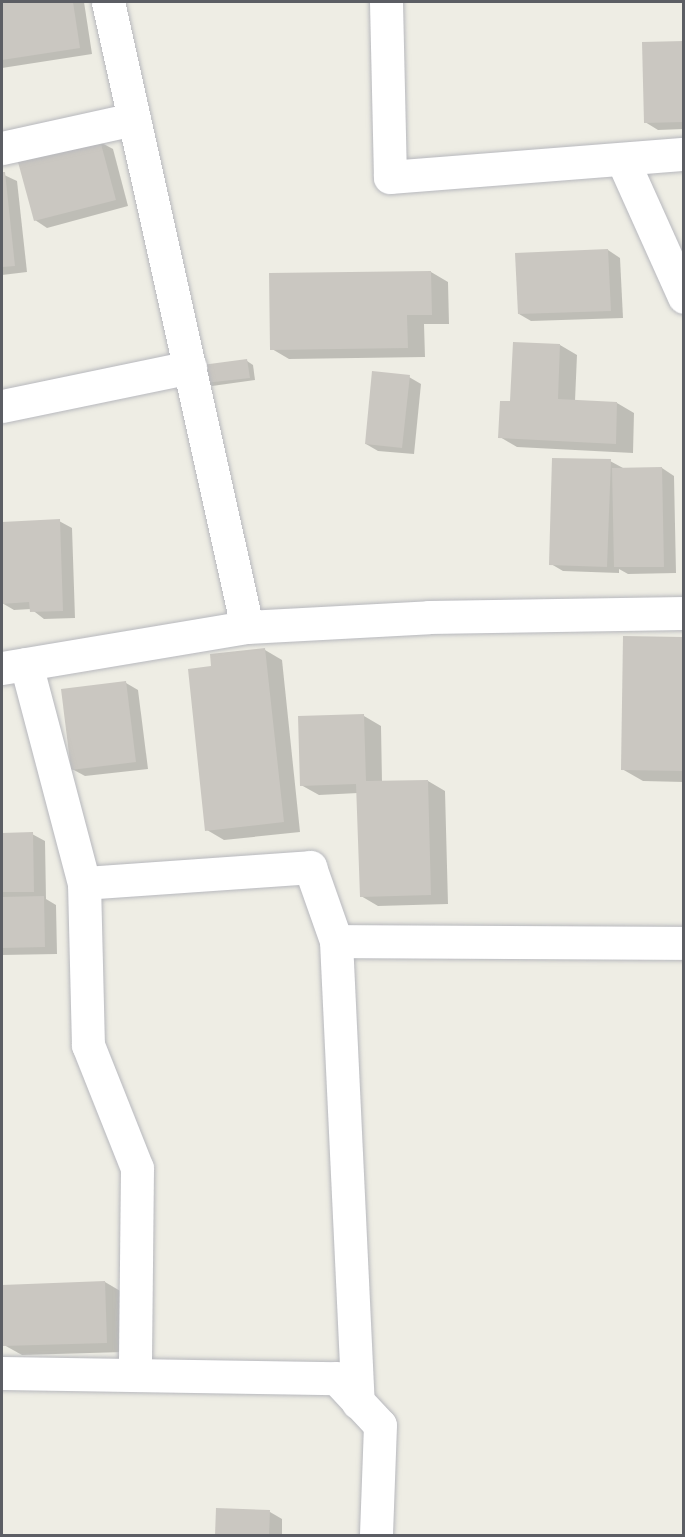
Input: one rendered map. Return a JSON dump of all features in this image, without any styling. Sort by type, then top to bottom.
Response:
[{"type":"street","points":[[386,2],[390,177],[623,161],[684,154]]},
{"type":"street","points":[[113,3],[134,119],[247,627]]},
{"type":"street","points":[[2,148],[134,119]]},
{"type":"street","points":[[623,161],[684,297]]},
{"type":"street","points":[[2,406],[190,367]]},
{"type":"street","points":[[135,1375],[137,1168],[88,1045],[84,883],[14,666],[247,627],[429,617],[684,613]]},
{"type":"street","points":[[84,883],[310,867],[336,941],[358,1401]]},
{"type":"street","points":[[336,941],[684,943]]},
{"type":"street","points":[[2,1373],[336,1378],[380,1425],[376,1536]]},
{"type":"building","points":[[2,2],[73,2],[80,48],[2,60]]},
{"type":"building","points":[[684,41],[684,122],[644,123],[642,42]]},
{"type":"building","points":[[100,140],[116,200],[34,221],[18,162]]},
{"type":"building","points":[[2,172],[5,172],[15,266],[2,267]]},
{"type":"building","points":[[608,249],[611,311],[518,314],[515,253]]},
{"type":"building","points":[[431,271],[432,315],[407,315],[408,348],[270,350],[269,273]]},
{"type":"building","points":[[513,342],[560,344],[558,399],[617,402],[616,444],[498,438],[500,401],[510,401]]},
{"type":"building","points":[[247,359],[250,378],[205,383],[202,365]]},
{"type":"building","points":[[372,371],[410,375],[402,448],[365,444]]},
{"type":"building","points":[[552,458],[611,459],[607,567],[549,565]]},
{"type":"building","points":[[662,467],[664,567],[614,567],[612,468]]},
{"type":"building","points":[[60,519],[63,611],[30,612],[29,602],[2,604],[2,522]]},
{"type":"building","points":[[623,636],[684,637],[684,771],[621,770]]},
{"type":"building","points":[[265,648],[284,822],[205,831],[188,669],[211,666],[210,654]]},
{"type":"building","points":[[126,681],[136,762],[71,770],[61,689]]},
{"type":"building","points":[[364,714],[366,781],[428,780],[431,895],[360,897],[356,784],[300,786],[298,716]]},
{"type":"building","points":[[33,832],[34,892],[2,892],[2,833]]},
{"type":"building","points":[[44,896],[45,947],[2,948],[2,897]]},
{"type":"building","points":[[105,1281],[107,1343],[3,1346],[2,1285]]},
{"type":"building","points":[[216,1508],[270,1510],[269,1536],[215,1536]]}]
